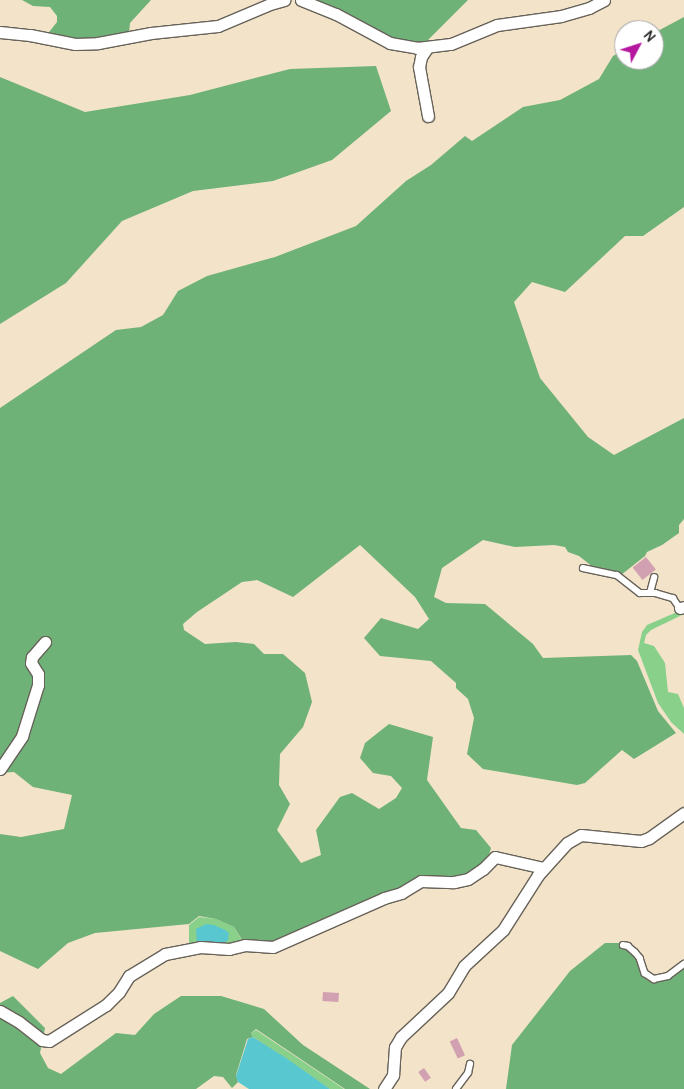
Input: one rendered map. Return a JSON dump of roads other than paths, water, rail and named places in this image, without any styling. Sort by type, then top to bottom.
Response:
[{"type":"street","points":[[0,32],[30,35],[75,44],[98,43],[151,33],[218,26],[284,0]]},
{"type":"street","points":[[301,0],[336,14],[390,43],[427,48],[459,41],[496,25],[550,18],[576,12],[604,0]]},
{"type":"street","points":[[427,48],[421,57],[419,67],[428,116]]},
{"type":"street","points":[[0,769],[22,736],[38,685],[38,674],[32,663],[32,657],[45,642]]},
{"type":"street","points":[[384,1089],[392,1075],[397,1041],[448,994],[464,966],[503,930],[544,868],[567,843],[577,837],[586,836],[641,841],[649,838],[684,813]]},
{"type":"street","points":[[0,1011],[19,1022],[42,1040],[49,1041],[106,1005],[116,997],[129,976],[165,954],[200,947],[229,949],[245,945],[273,947],[384,898],[401,893],[421,881],[454,882],[468,879],[483,869],[495,857],[544,868]]},
{"type":"lane","points":[[583,568],[617,575],[636,591],[673,598],[682,608]]},
{"type":"lane","points":[[650,593],[654,578]]},
{"type":"lane","points":[[623,945],[636,952],[644,972],[654,979],[668,976],[684,964]]},
{"type":"lane","points":[[456,1089],[468,1073],[470,1064]]},
{"type":"water","points":[[206,924],[225,930],[229,933],[228,940],[224,943],[197,944],[196,929]]},
{"type":"water","points":[[253,1037],[330,1089],[249,1089],[238,1082],[236,1076],[248,1039]]}]
